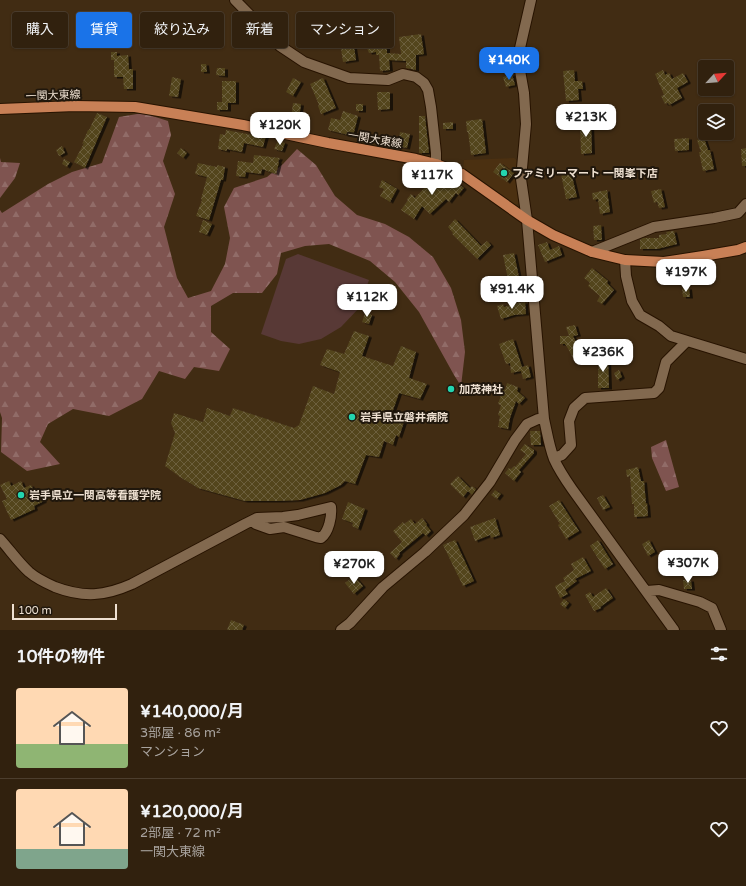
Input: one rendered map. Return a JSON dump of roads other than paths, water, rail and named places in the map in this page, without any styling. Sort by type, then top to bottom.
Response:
[{"type":"main road","name":"一関大東線","points":[[0,109],[75,106],[135,107],[243,125],[328,143],[416,159],[436,164],[462,174],[527,220],[553,235],[592,252],[625,260],[664,262],[738,250],[746,247]]},
{"type":"street","points":[[235,0],[280,46],[304,62],[349,78],[388,80],[403,74],[416,77],[424,83],[428,90],[430,101],[436,164]]},
{"type":"street","points":[[531,0],[520,48],[519,65],[524,93],[526,124],[521,179],[527,220],[544,418],[554,458],[561,473],[674,630]]},
{"type":"street","points":[[592,252],[654,227],[738,213],[746,204]]},
{"type":"street","points":[[625,260],[626,276],[632,301],[640,315],[659,326],[671,336],[746,359]]},
{"type":"street","points":[[554,458],[562,455],[571,445],[569,421],[574,408],[585,398],[654,393],[659,388],[666,362],[687,341]]},
{"type":"street","points":[[341,630],[350,623],[383,587],[425,552],[464,515],[490,482],[515,440],[527,424],[538,418],[544,418]]},
{"type":"street","points":[[0,539],[20,564],[46,584],[77,594],[92,595],[107,593],[132,584],[257,518],[298,515],[331,507],[332,514],[325,535],[321,538],[284,527],[270,529],[256,524],[257,518]]},
{"type":"street","points":[[646,592],[659,590],[700,602],[712,608],[721,630]]},
{"type":"place","name":"ファミリーマート 一関峯下店","points":[[504,173]]},
{"type":"place","name":"加茂神社","points":[[451,389]]},
{"type":"place","name":"岩手県立磐井病院","points":[[352,417]]},
{"type":"place","name":"岩手県立一関高等看護学院","points":[[21,495]]}]
